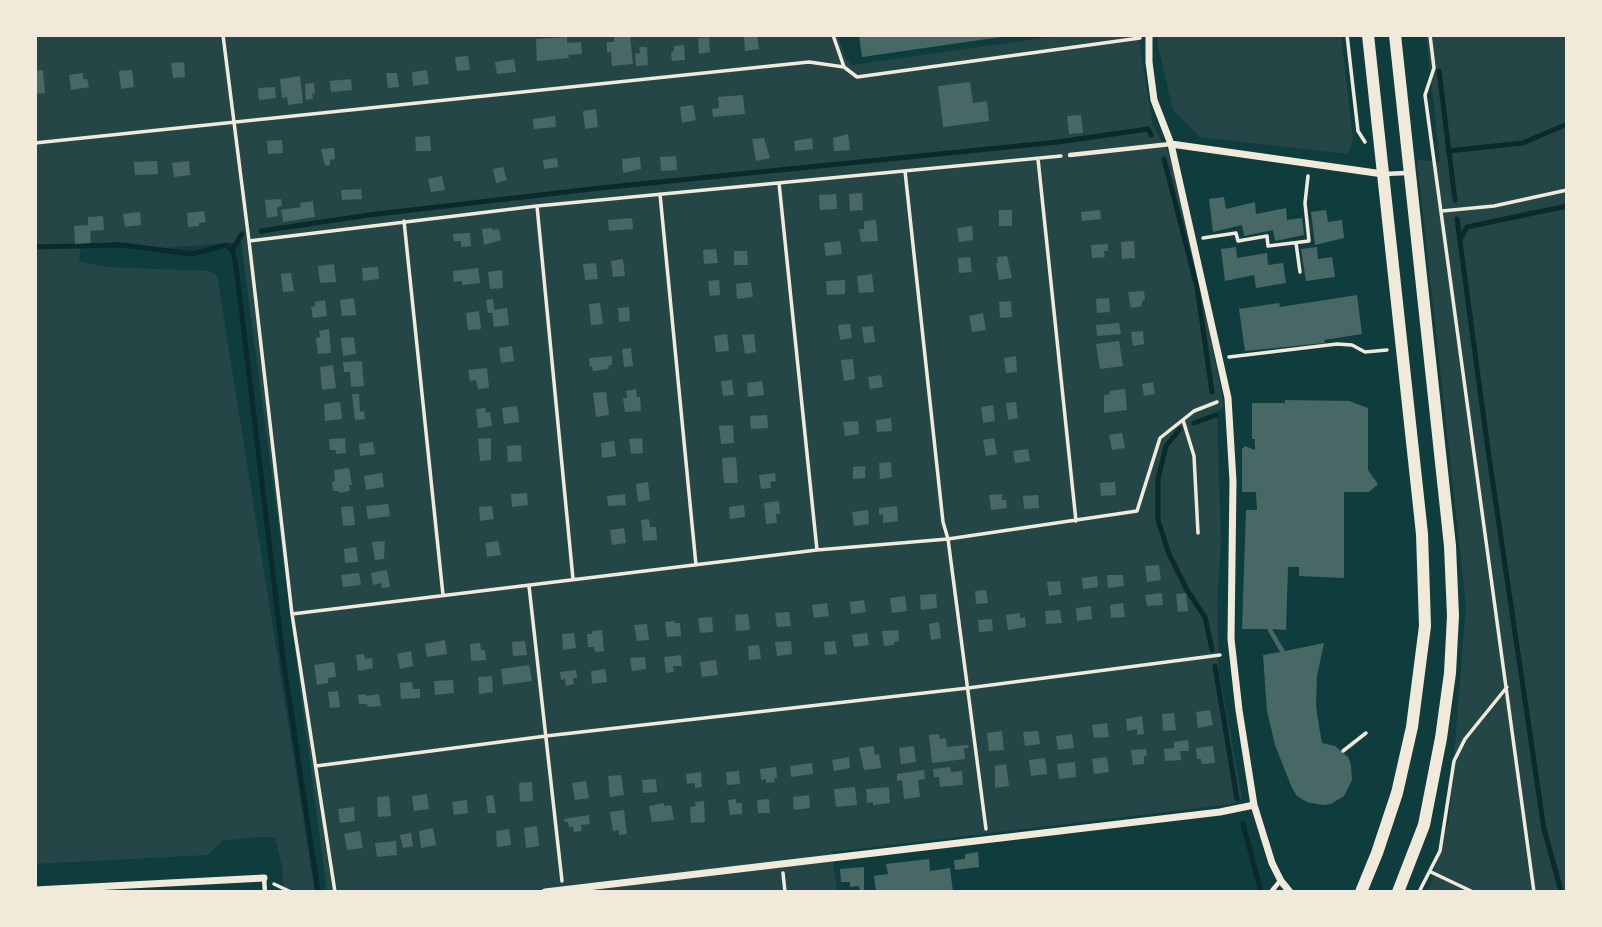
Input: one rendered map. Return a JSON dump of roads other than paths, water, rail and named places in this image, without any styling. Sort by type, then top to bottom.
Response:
[{"type":"main road","points":[[1361,892],[1397,793],[1412,727],[1425,626],[1423,549],[1368,35]]},
{"type":"main road","points":[[1395,35],[1450,546],[1453,616],[1450,673],[1439,750],[1424,825],[1398,892]]},
{"type":"street","points":[[1149,36],[1154,100],[1171,144],[1228,398],[1233,481],[1233,653],[1254,805],[1262,836],[1281,881],[1290,892]]},
{"type":"street","points":[[1171,144],[1383,174]]},
{"type":"street","points":[[545,892],[987,838],[1220,813],[1254,805]]},
{"type":"street","points":[[35,890],[264,878]]},
{"type":"lane","points":[[1070,155],[1171,144]]},
{"type":"lane","points":[[1383,174],[1411,173]]},
{"type":"lane","points":[[264,878],[265,892]]},
{"type":"lane","points":[[1271,892],[1281,881]]},
{"type":"waterway","points":[[1439,71],[1455,200]]},
{"type":"waterway","points":[[1448,151],[1523,143],[1567,124]]},
{"type":"waterway","points":[[261,231],[369,215],[600,188],[1058,142],[1148,129],[1151,135]]},
{"type":"waterway","points":[[1164,159],[1197,287],[1212,392]]},
{"type":"waterway","points":[[1460,239],[1467,227],[1567,206]]},
{"type":"waterway","points":[[1457,219],[1544,829],[1561,891]]},
{"type":"waterway","points":[[232,250],[242,234]]},
{"type":"waterway","points":[[35,247],[122,245],[192,254],[226,245],[232,250]]},
{"type":"waterway","points":[[232,250],[283,658],[318,892]]},
{"type":"waterway","points":[[1194,423],[1216,415]]},
{"type":"waterway","points":[[1180,429],[1166,446],[1158,479],[1158,520],[1169,554],[1187,590],[1205,617],[1212,650]]},
{"type":"waterway","points":[[1215,666],[1237,799]]},
{"type":"waterway","points":[[1243,824],[1261,892]]}]
